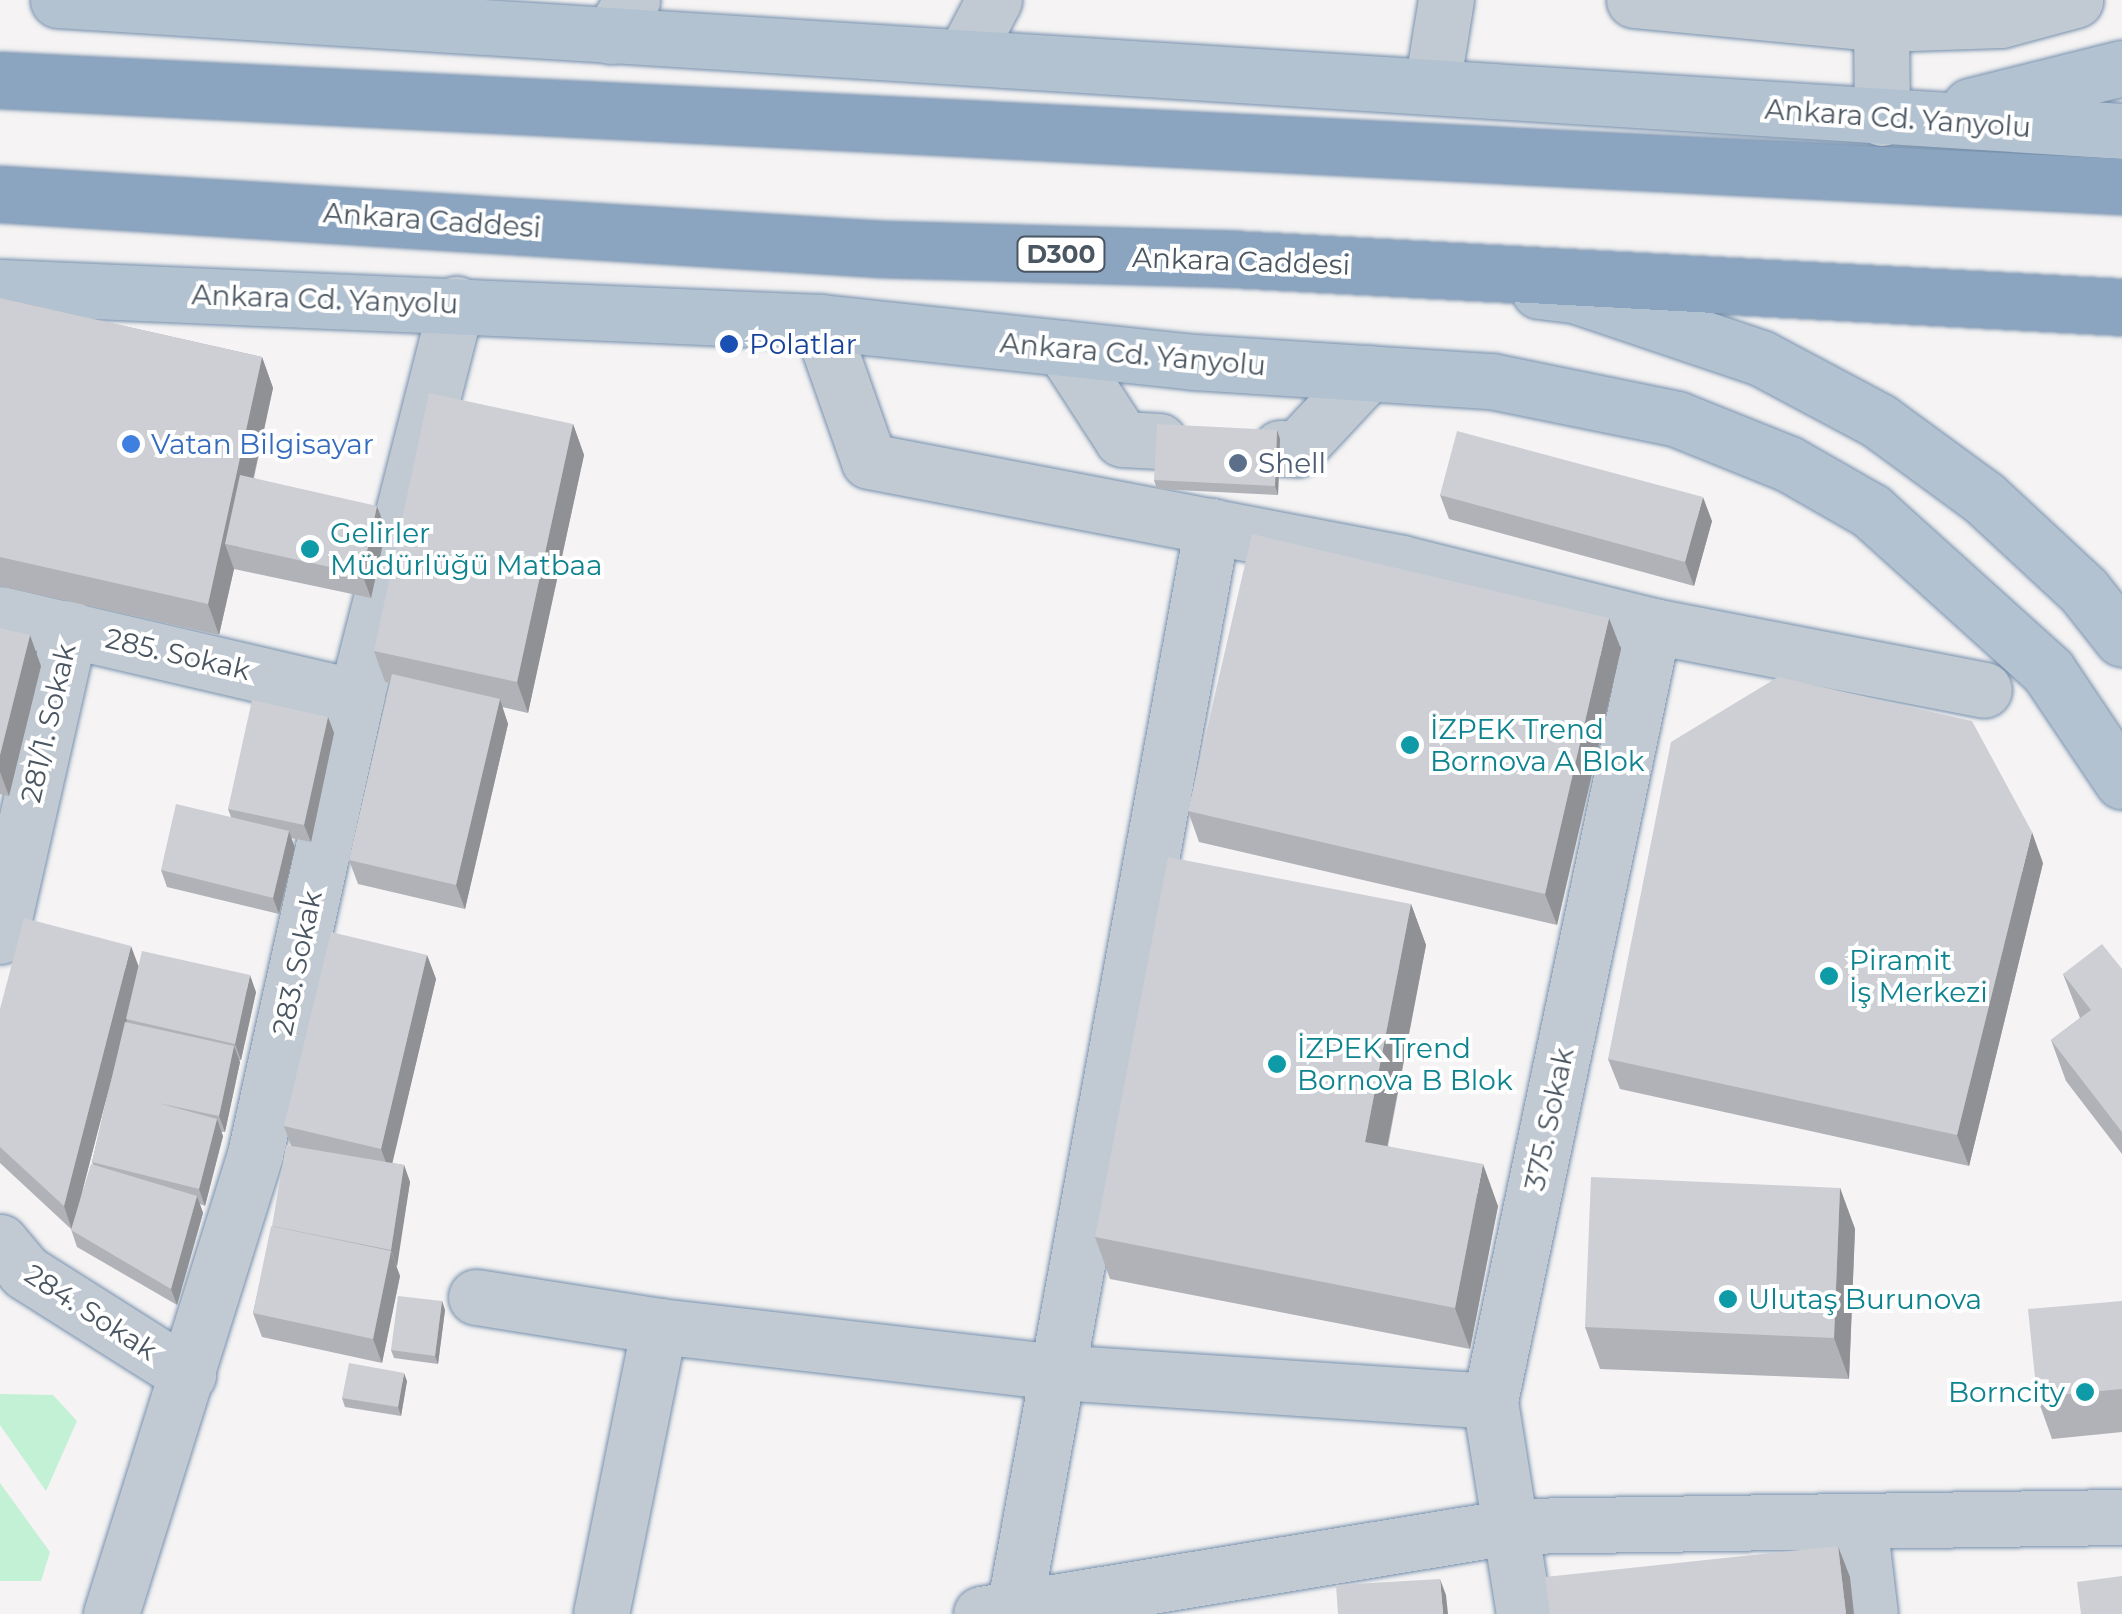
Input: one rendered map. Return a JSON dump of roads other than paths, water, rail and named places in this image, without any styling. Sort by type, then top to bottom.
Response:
[{"type":"highway","points":[[0,80],[2122,186]]},
{"type":"highway","name":"Ankara Caddesi","points":[[0,194],[882,248],[1232,259],[2122,307]]},
{"type":"main road","name":"Ankara Cd. Yanyolu","points":[[58,0],[621,18],[966,53],[1899,119],[2122,131]]},
{"type":"main road","points":[[1899,119],[2122,68]]},
{"type":"main road","points":[[1232,259],[1574,294],[1761,358],[1878,420],[1983,497],[2084,591],[2122,638]]},
{"type":"main road","name":"Ankara Cd. Yanyolu","points":[[0,287],[820,322],[1064,348],[1492,382],[1676,420],[1789,464],[1871,512],[1954,580],[2048,672],[2122,781]]},
{"type":"street","points":[[966,53],[994,0]]},
{"type":"street","points":[[1432,86],[1446,0]]},
{"type":"street","points":[[1634,0],[1881,24],[2001,20],[2074,0]]},
{"type":"street","points":[[1881,24],[1899,119]]},
{"type":"street","name":"283. Sokak","points":[[111,1614],[255,1154],[356,696],[456,304]]},
{"type":"street","points":[[820,322],[869,461],[1402,563],[1653,626],[1984,690]]},
{"type":"street","points":[[1064,348],[1122,439],[1159,441]]},
{"type":"street","points":[[1280,448],[1297,449],[1368,373]]},
{"type":"street","points":[[1212,526],[1056,1372],[998,1611],[1515,1526],[2122,1517]]},
{"type":"street","name":"285. Sokak","points":[[0,614],[356,696]]},
{"type":"street","name":"375. Sokak","points":[[1524,1614],[1515,1526],[1490,1401],[1653,626]]},
{"type":"street","name":"281/1. Sokak","points":[[0,936],[70,628]]},
{"type":"street","name":"284. Sokak","points":[[0,1242],[24,1272],[188,1375]]},
{"type":"street","points":[[476,1297],[659,1326],[1056,1372],[1490,1401]]},
{"type":"street","points":[[600,1614],[659,1326]]},
{"type":"street","points":[[1859,1522],[1870,1614]]},
{"type":"place","name":"Polatlar","points":[[729,344]]},
{"type":"place","name":"Vatan Bilgisayar","points":[[131,444]]},
{"type":"place","name":"Shell","points":[[1238,463]]},
{"type":"place","name":"Gelirler Müdürlüğü Matbaa","points":[[310,549]]},
{"type":"place","name":"İZPEK Trend Bornova A Blok","points":[[1410,745]]},
{"type":"place","name":"Piramit İş Merkezi","points":[[1829,976]]},
{"type":"place","name":"İZPEK Trend Bornova B Blok","points":[[1277,1064]]},
{"type":"place","name":"Ulutaş Burunova","points":[[1728,1299]]},
{"type":"place","name":"Borncity","points":[[2085,1392]]}]
